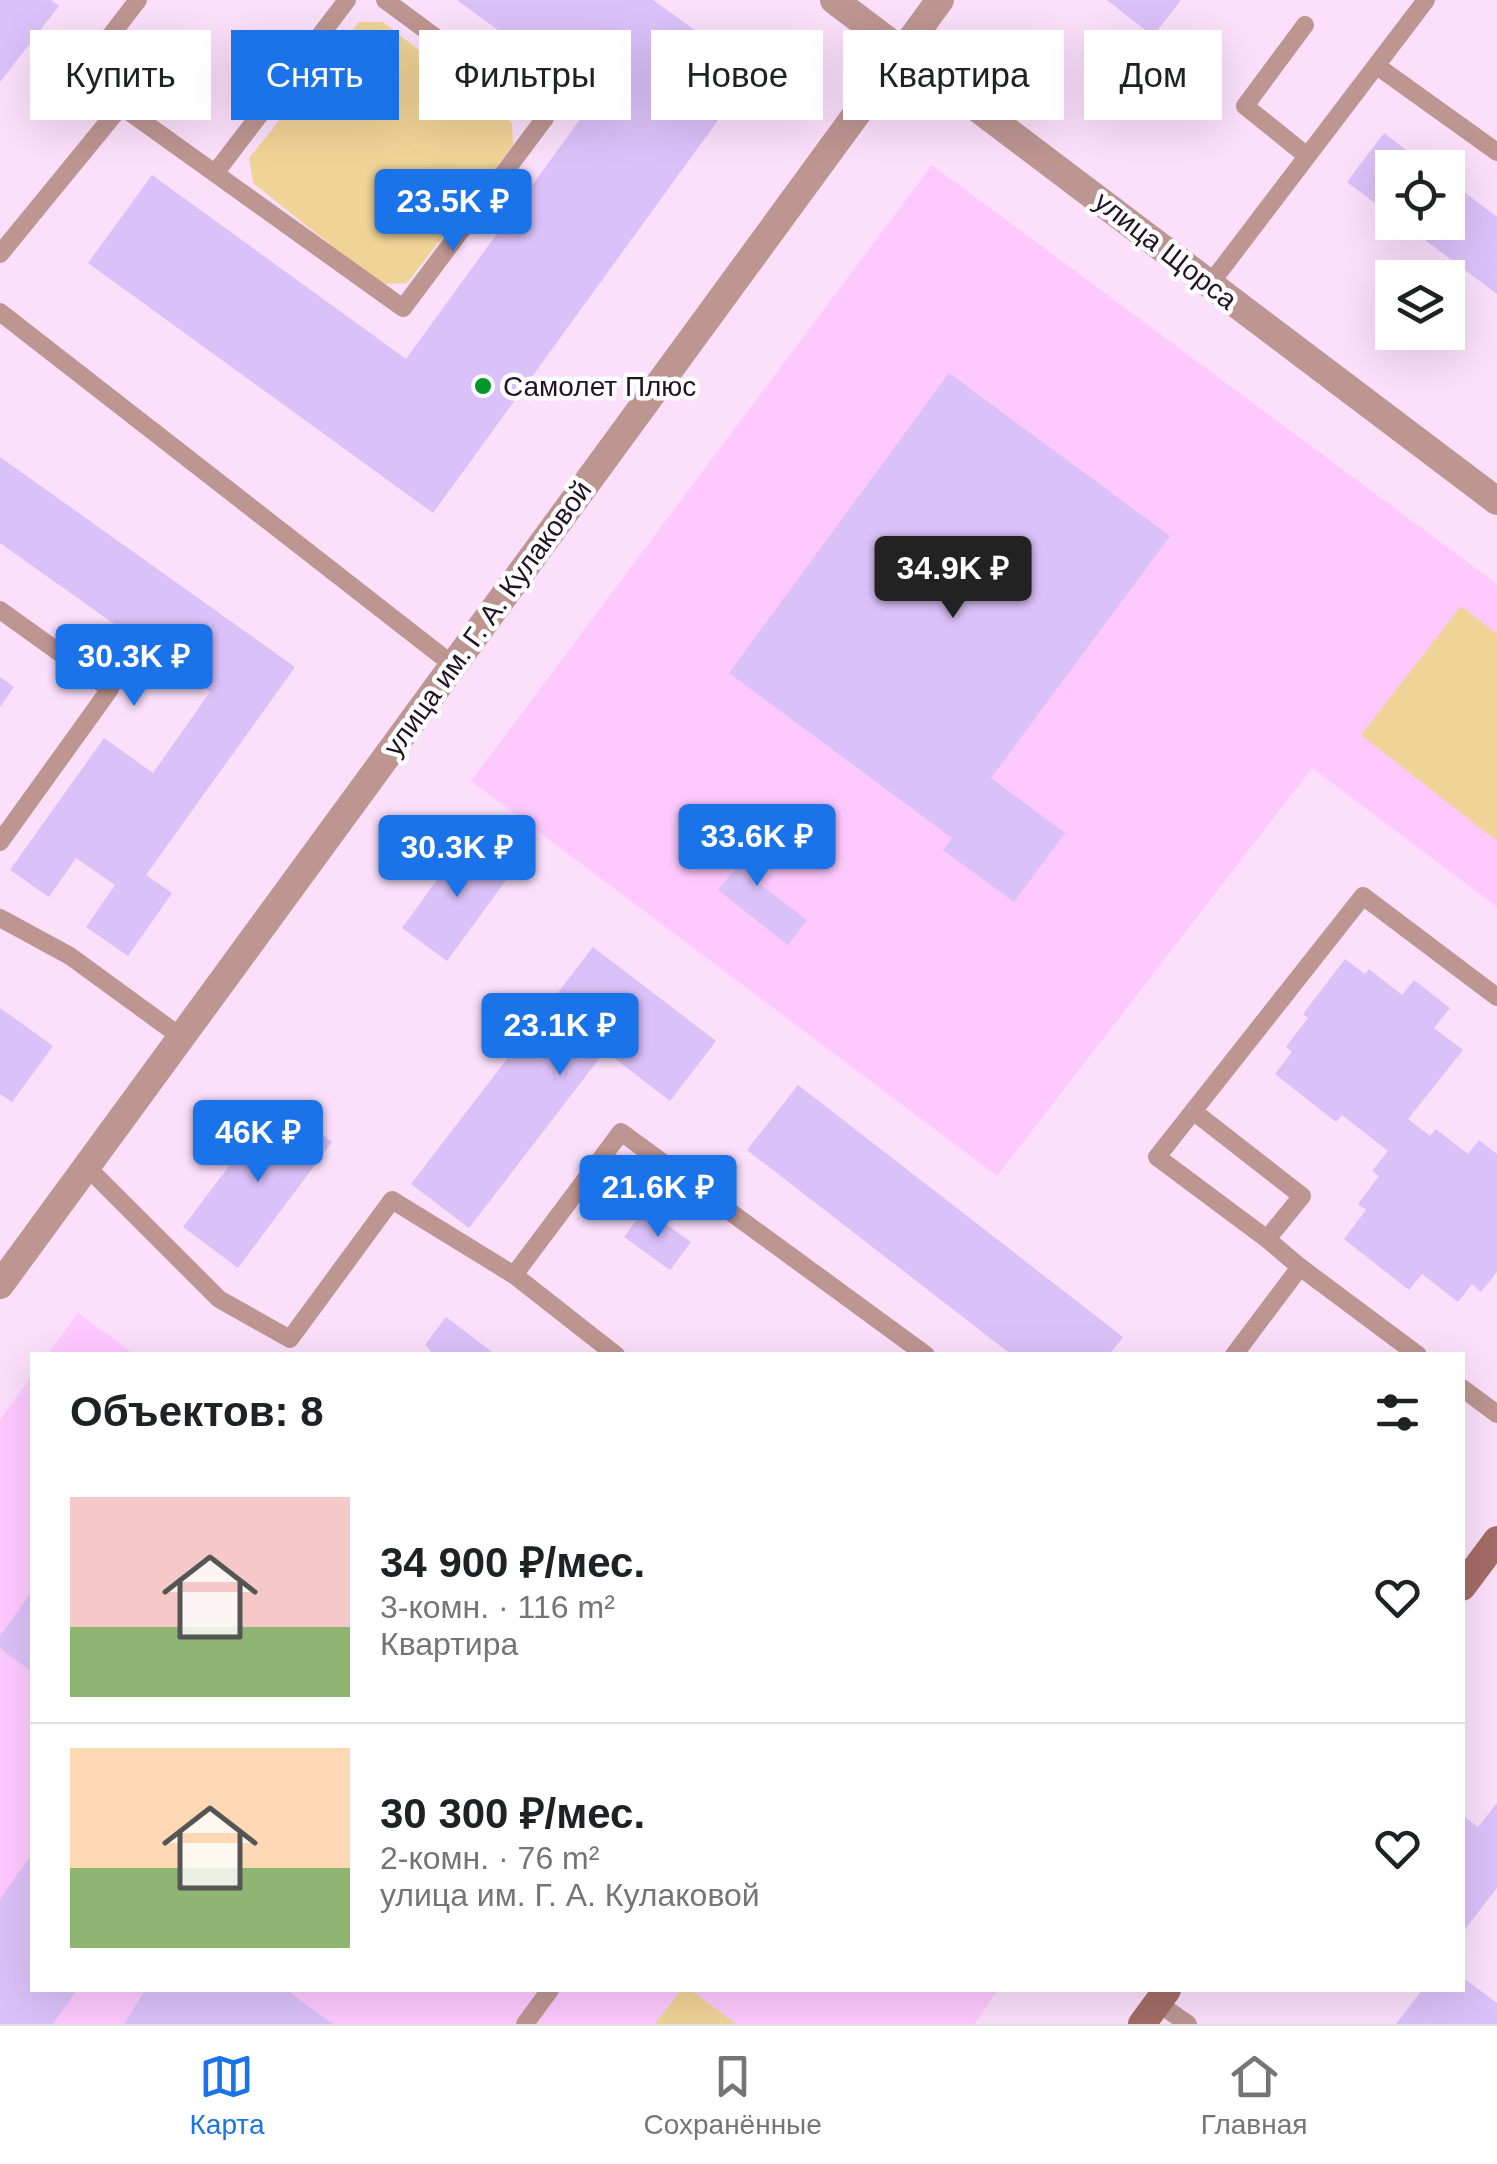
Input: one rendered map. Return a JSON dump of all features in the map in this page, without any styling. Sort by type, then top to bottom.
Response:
[{"type":"main road","points":[[1465,1583],[1497,1540]]},
{"type":"street","name":"улица Щорса","points":[[834,0],[873,30]]},
{"type":"street","name":"улица им. Г. А. Кулаковой","points":[[916,30],[940,0]]},
{"type":"street","name":"улица им. Г. А. Кулаковой","points":[[0,1285],[850,120]]},
{"type":"street","name":"улица Щорса","points":[[992,120],[1497,502]]},
{"type":"lane","points":[[115,30],[138,0]]},
{"type":"lane","points":[[216,172],[347,0]]},
{"type":"lane","points":[[142,120],[403,308],[545,118],[385,0]]},
{"type":"lane","points":[[1210,284],[1426,0]]},
{"type":"lane","points":[[1305,24],[1245,106],[1308,156]]},
{"type":"lane","points":[[1376,66],[1497,152]]},
{"type":"lane","points":[[0,254],[110,120]]},
{"type":"lane","points":[[0,312],[453,665]]},
{"type":"lane","points":[[0,610],[110,689],[0,842]]},
{"type":"lane","points":[[1414,1352],[1156,1157],[1362,896],[1497,997]]},
{"type":"lane","points":[[0,918],[70,956],[181,1037]]},
{"type":"lane","points":[[1193,1111],[1302,1196],[1267,1239]]},
{"type":"lane","points":[[514,1275],[621,1132],[922,1352]]},
{"type":"lane","points":[[87,1167],[219,1299],[290,1339],[392,1200],[514,1275],[612,1352]]},
{"type":"lane","points":[[1236,1352],[1300,1266]]},
{"type":"lane","points":[[1465,1390],[1497,1414]]},
{"type":"lane","points":[[525,2024],[549,1992]]},
{"type":"lane","points":[[1156,2006],[1188,2024]]},
{"type":"shaded area","points":[[359,22],[383,22],[393,30],[353,30]]},
{"type":"shaded area","points":[[399,35],[419,50],[419,120],[512,123],[513,145],[407,283],[380,284],[253,183],[249,158],[280,120],[399,120]]},
{"type":"shaded area","points":[[932,165],[1497,584],[1497,907],[1312,768],[997,1176],[471,781]]},
{"type":"shaded area","points":[[1461,606],[1497,634],[1497,841],[1361,735]]},
{"type":"shaded area","points":[[78,1313],[131,1352],[49,1352]]},
{"type":"shaded area","points":[[30,1378],[30,1992],[997,1992],[974,2024],[0,2024],[0,1420]]},
{"type":"shaded area","points":[[679,1992],[694,1992],[736,2024],[655,2024]]},
{"type":"building","points":[[0,0],[51,0],[59,6],[40,30],[30,30],[30,43],[0,82]]},
{"type":"building","points":[[457,0],[653,0],[695,30],[651,30],[651,120],[718,120],[433,513],[88,263],[152,175],[406,359],[579,120],[631,120],[631,30],[498,30]]},
{"type":"building","points":[[1107,0],[1181,0],[1158,30],[1145,30]]},
{"type":"building","points":[[1384,133],[1406,150],[1375,150],[1375,203],[1347,182]]},
{"type":"building","points":[[1465,193],[1497,217],[1497,294],[1465,270],[1465,260],[1452,260],[1425,240],[1465,240]]},
{"type":"building","points":[[949,373],[1170,536],[991,778],[1065,833],[1014,902],[943,850],[952,838],[729,673]]},
{"type":"building","points":[[0,457],[295,667],[146,875],[172,893],[128,956],[86,927],[115,885],[76,858],[49,897],[10,870],[104,738],[153,773],[210,692],[0,543]]},
{"type":"building","points":[[0,677],[14,687],[0,707]]},
{"type":"building","points":[[733,830],[773,861],[757,882],[807,920],[788,945],[718,890],[737,867],[716,851]]},
{"type":"building","points":[[467,839],[512,872],[447,961],[402,928]]},
{"type":"building","points":[[593,947],[716,1041],[670,1101],[605,1051],[469,1228],[411,1184]]},
{"type":"building","points":[[1345,959],[1365,974],[1369,969],[1402,995],[1414,980],[1450,1008],[1434,1028],[1463,1050],[1408,1119],[1430,1136],[1436,1129],[1468,1154],[1479,1140],[1497,1154],[1497,1272],[1481,1292],[1472,1284],[1458,1302],[1422,1274],[1409,1290],[1344,1239],[1366,1210],[1358,1204],[1379,1176],[1372,1171],[1388,1151],[1342,1115],[1336,1122],[1275,1074],[1292,1052],[1286,1047],[1308,1018],[1303,1014]]},
{"type":"building","points":[[0,1008],[53,1046],[12,1102],[0,1094]]},
{"type":"building","points":[[798,1085],[1123,1337],[1111,1352],[1008,1352],[747,1150]]},
{"type":"building","points":[[278,1101],[332,1142],[238,1268],[183,1227]]},
{"type":"building","points":[[645,1209],[691,1242],[670,1270],[624,1237]]},
{"type":"building","points":[[446,1317],[492,1352],[431,1352],[425,1345]]},
{"type":"building","points":[[30,1594],[30,1670],[0,1648],[0,1636]]},
{"type":"building","points":[[1497,1803],[1497,1888],[1465,1929],[1465,1817],[1478,1827]]},
{"type":"building","points":[[30,1857],[30,1992],[76,1992],[53,2024],[0,2024],[0,1899]]},
{"type":"building","points":[[1465,1979],[1497,2003],[1497,2024],[1396,2024],[1420,1992],[1465,1992]]},
{"type":"building","points":[[144,1992],[289,1992],[333,2024],[124,2024]]},
{"type":"place","name":"Самолет Плюс","points":[[483,386]]}]
